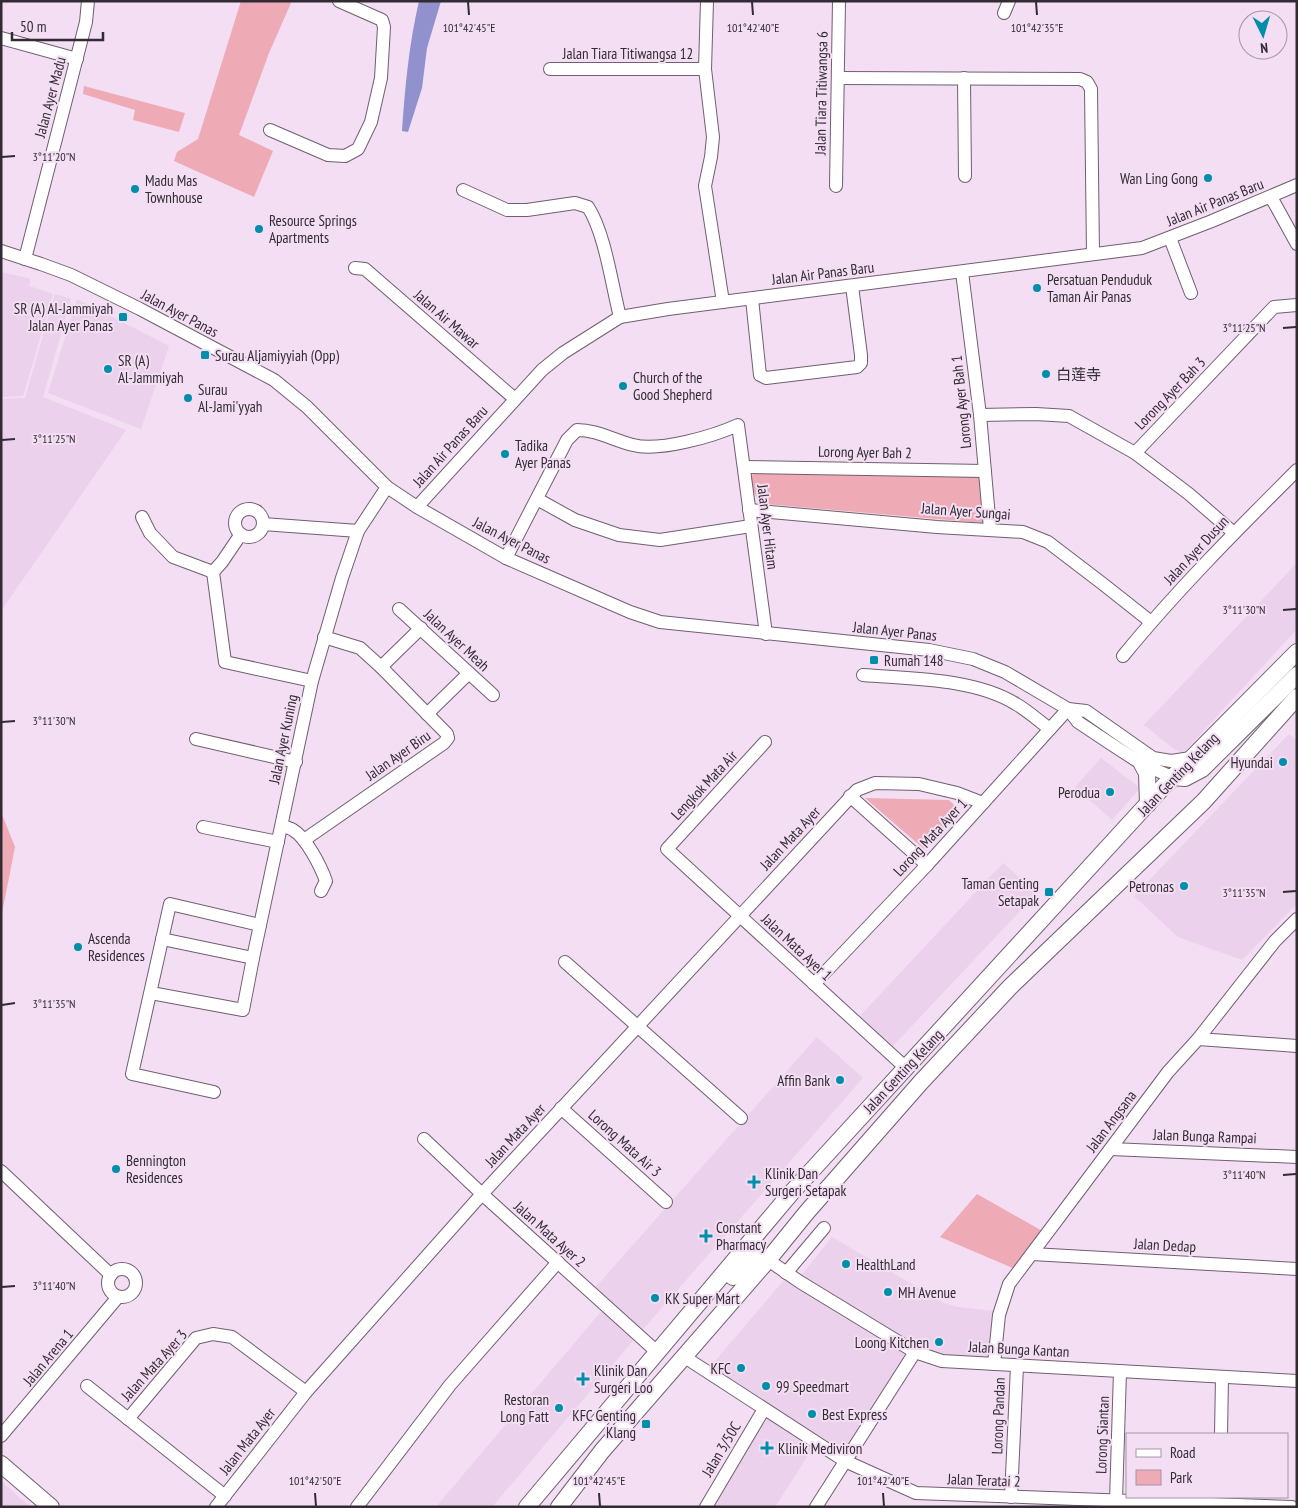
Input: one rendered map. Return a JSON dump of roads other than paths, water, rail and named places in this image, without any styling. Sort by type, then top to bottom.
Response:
[{"type":"main road","name":"Jalan Genting Kelang","points":[[527,1507],[792,1192],[1172,777],[1297,652]]},
{"type":"main road","points":[[1172,777],[1184,778],[1202,769],[1297,675]]},
{"type":"main road","name":"Jalan Genting Kelang","points":[[559,1507],[602,1451],[921,1082],[1010,987],[1204,801],[1297,696]]},
{"type":"main road","points":[[1142,764],[1147,773],[1148,804]]},
{"type":"main road","points":[[703,1298],[720,1289],[750,1260],[758,1258],[768,1260]]},
{"type":"main road","points":[[1,1464],[51,1507]]},
{"type":"street","name":"Jalan Ayer Madu","points":[[25,259],[77,59],[86,22],[88,1]]},
{"type":"street","points":[[270,130],[328,155],[345,156],[358,149],[371,122],[381,78],[384,27],[382,20],[339,1]]},
{"type":"street","points":[[707,1],[705,69],[713,137],[705,186],[723,302]]},
{"type":"street","name":"Jalan Tiara Titiwangsa 6","points":[[836,186],[839,1]]},
{"type":"street","points":[[1,38],[77,59]]},
{"type":"street","name":"Jalan Tiara Titiwangsa 12","points":[[550,69],[705,69]]},
{"type":"street","points":[[838,78],[1080,79],[1088,82],[1091,89],[1093,254]]},
{"type":"street","points":[[964,78],[964,176]]},
{"type":"street","name":"Jalan Air Panas Baru","points":[[417,506],[542,370],[563,353],[620,317],[752,298],[1142,248],[1297,185]]},
{"type":"street","points":[[464,190],[507,210],[527,210],[576,203],[588,207],[594,217],[600,237],[620,317]]},
{"type":"street","points":[[1271,197],[1297,244]]},
{"type":"street","points":[[1170,238],[1191,293]]},
{"type":"street","name":"Jalan Ayer Panas","points":[[1,251],[79,279],[274,380],[307,407],[388,487],[506,558],[644,618],[660,622],[929,650],[973,659],[1005,672],[1068,709],[1078,722],[1142,764],[1172,777]]},
{"type":"street","name":"Jalan Air Mawar","points":[[355,268],[365,269],[515,399]]},
{"type":"street","name":"Lorong Ayer Bah 1","points":[[962,272],[980,415],[990,529]]},
{"type":"street","points":[[752,298],[760,375],[766,378],[857,368],[861,363],[861,355],[852,286]]},
{"type":"street","name":"Lorong Ayer Bah 3","points":[[1135,453],[1274,307],[1297,305]]},
{"type":"street","points":[[980,415],[1036,414],[1069,416],[1135,453],[1189,494],[1234,534]]},
{"type":"street","name":"Jalan Ayer Hitam","points":[[536,499],[567,440],[577,430],[589,430],[634,446],[654,447],[721,432],[738,425],[766,634]]},
{"type":"street","name":"Lorong Ayer Bah 2","points":[[744,467],[985,471]]},
{"type":"street","name":"Jalan Ayer Dusun","points":[[1123,656],[1151,622],[1297,470]]},
{"type":"street","name":"Jalan Ayer Kuning","points":[[150,993],[243,1010],[312,681],[324,637],[358,531],[388,487]]},
{"type":"street","points":[[506,558],[536,499],[574,520],[619,535],[660,540],[752,526]]},
{"type":"street","points":[[252,509],[260,515],[263,524],[256,534],[248,536],[240,534],[235,521],[243,510],[252,509]]},
{"type":"street","name":"Jalan Ayer Sungai","points":[[749,510],[937,527],[1023,532],[1048,542],[1151,622]]},
{"type":"street","points":[[142,517],[150,533],[173,557],[213,572]]},
{"type":"street","points":[[263,524],[358,531]]},
{"type":"street","points":[[240,534],[222,562],[213,572],[225,662],[312,681]]},
{"type":"street","name":"Jalan Ayer Meah","points":[[399,609],[493,695]]},
{"type":"street","points":[[380,666],[421,628]]},
{"type":"street","name":"Jalan Ayer Biru","points":[[304,840],[444,743],[448,738],[447,734],[360,648],[324,637]]},
{"type":"street","points":[[427,714],[469,673]]},
{"type":"street","points":[[863,675],[920,680],[979,689],[1016,703],[1050,729]]},
{"type":"street","name":"Jalan Ayer Panas","points":[[1068,709],[1086,711],[1153,758],[1171,761],[1191,758]]},
{"type":"street","name":"Lorong Mata Ayer 1","points":[[814,984],[927,865],[1068,709]]},
{"type":"street","points":[[196,739],[296,762]]},
{"type":"street","name":"Lengkok Mata Air","points":[[667,849],[765,742]]},
{"type":"street","name":"Jalan Mata Ayer","points":[[216,1507],[306,1392],[482,1194],[850,796],[857,790],[875,783],[919,784],[957,793],[982,803]]},
{"type":"street","points":[[850,796],[927,865]]},
{"type":"street","points":[[282,826],[294,830],[304,840],[323,872],[326,881],[321,890]]},
{"type":"street","points":[[203,827],[278,842]]},
{"type":"street","name":"Jalan Mata Ayer 1","points":[[667,849],[906,1068]]},
{"type":"street","points":[[214,1092],[132,1074],[170,904],[260,925]]},
{"type":"street","name":"Jalan Angsana","points":[[994,1364],[999,1315],[1009,1284],[1168,1072],[1198,1039],[1275,942],[1297,919]]},
{"type":"street","points":[[162,939],[253,958]]},
{"type":"street","points":[[565,962],[740,1118]]},
{"type":"street","points":[[1198,1039],[1297,1046]]},
{"type":"street","name":"Lorong Mata Air 3","points":[[561,1108],[666,1202]]},
{"type":"street","name":"Jalan Mata Ayer 2","points":[[424,1139],[656,1352]]},
{"type":"street","name":"Jalan Bunga Rampai","points":[[1111,1149],[1297,1156]]},
{"type":"street","points":[[1,1171],[111,1275]]},
{"type":"street","points":[[786,1273],[824,1228]]},
{"type":"street","name":"Jalan Dedap","points":[[1032,1254],[1297,1269]]},
{"type":"street","name":"Jalan Bunga Kantan","points":[[768,1260],[915,1352],[942,1361],[1297,1381]]},
{"type":"street","points":[[357,1507],[450,1385],[558,1262]]},
{"type":"street","points":[[120,1270],[126,1270],[134,1277],[136,1282],[133,1292],[129,1296],[118,1297],[110,1290],[108,1285],[111,1275],[120,1270]]},
{"type":"street","name":"Jalan Arena 1","points":[[1,1436],[118,1297]]},
{"type":"street","name":"Jalan Mata Ayer 3","points":[[128,1419],[196,1338],[214,1334],[232,1336],[306,1392]]},
{"type":"street","points":[[816,1507],[915,1352]]},
{"type":"street","name":"Jalan Teratai 2","points":[[683,1356],[845,1461],[916,1493],[1116,1500],[1220,1500],[1292,1507]]},
{"type":"street","name":"Lorong Pandan","points":[[1011,1497],[1017,1366]]},
{"type":"street","name":"Lorong Siantan","points":[[1116,1500],[1120,1371]]},
{"type":"street","points":[[1221,1433],[1222,1378]]},
{"type":"street","points":[[87,1386],[224,1496]]},
{"type":"street","name":"Jalan 3/50C","points":[[706,1507],[764,1409]]},
{"type":"water","points":[[419,1],[441,1],[427,48],[422,88],[408,132],[402,131],[410,49]]},
{"type":"place","name":"Wan Ling Gong","points":[[1208,178]]},
{"type":"place","name":"Madu Mas Townhouse","points":[[135,189]]},
{"type":"place","name":"Resource Springs Apartments","points":[[259,229]]},
{"type":"place","name":"Persatuan Penduduk Taman Air Panas","points":[[1037,288]]},
{"type":"place","name":"SR (A) Al-Jammiyah Jalan Ayer Panas","points":[[123,317]]},
{"type":"place","name":"Surau Aljamiyyiah (Opp)","points":[[205,355]]},
{"type":"place","name":"SR (A) Al-Jammiyah","points":[[108,369]]},
{"type":"place","name":"白莲寺","points":[[1046,374]]},
{"type":"place","name":"Church of the Good Shepherd","points":[[623,386]]},
{"type":"place","name":"Surau Al-Jami'yyah","points":[[188,398]]},
{"type":"place","name":"Tadika Ayer Panas","points":[[505,454]]},
{"type":"place","name":"Rumah 148","points":[[874,660]]},
{"type":"place","name":"Hyundai","points":[[1283,762]]},
{"type":"place","name":"Perodua","points":[[1110,792]]},
{"type":"place","name":"Petronas","points":[[1184,886]]},
{"type":"place","name":"Taman Genting Setapak","points":[[1049,892]]},
{"type":"place","name":"Ascenda Residences","points":[[78,947]]},
{"type":"place","name":"Affin Bank","points":[[840,1080]]},
{"type":"place","name":"Bennington Residences","points":[[116,1169]]},
{"type":"place","name":"Klinik Dan Surgeri Setapak","points":[[754,1182]]},
{"type":"place","name":"Constant Pharmacy","points":[[706,1236]]},
{"type":"place","name":"HealthLand","points":[[846,1264]]},
{"type":"place","name":"MH Avenue","points":[[888,1292]]},
{"type":"place","name":"KK Super Mart","points":[[655,1298]]},
{"type":"place","name":"Loong Kitchen","points":[[939,1342]]},
{"type":"place","name":"KFC","points":[[741,1368]]},
{"type":"place","name":"Klinik Dan Surgeri Loo","points":[[583,1379]]},
{"type":"place","name":"99 Speedmart","points":[[766,1386]]},
{"type":"place","name":"Restoran Long Fatt","points":[[559,1408]]},
{"type":"place","name":"Best Express","points":[[812,1414]]},
{"type":"place","name":"KFC Genting Klang","points":[[646,1424]]},
{"type":"place","name":"Klinik Mediviron","points":[[767,1448]]}]
